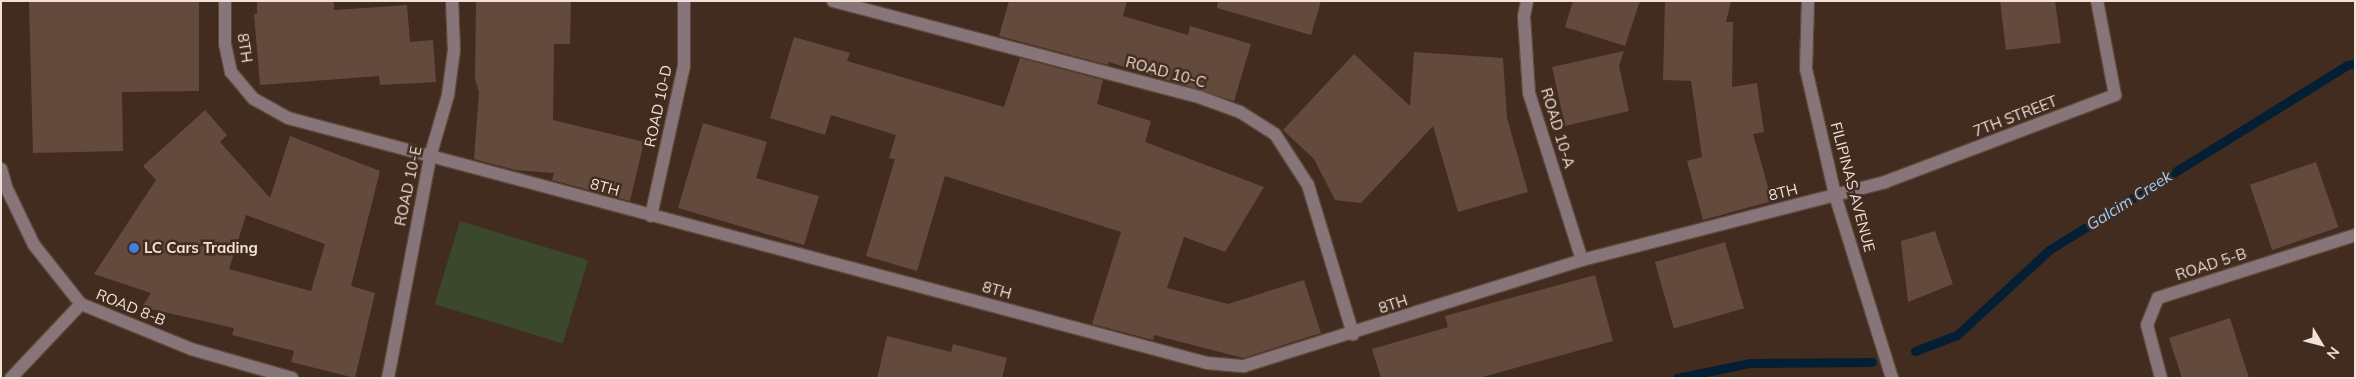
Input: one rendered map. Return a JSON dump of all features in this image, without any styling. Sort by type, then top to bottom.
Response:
[{"type":"street","name":"8TH","points":[[225,1],[225,44],[232,72],[254,99],[288,118],[651,216],[1207,362],[1244,366],[1353,334],[1582,260],[1835,195]]},
{"type":"street","name":"ROAD 10-E","points":[[388,378],[430,157],[448,95],[454,50],[452,1]]},
{"type":"street","name":"ROAD 10-D","points":[[651,216],[684,66],[684,1]]},
{"type":"street","name":"ROAD 10-C","points":[[833,1],[1199,97],[1240,112],[1276,134],[1308,185],[1353,334]]},
{"type":"street","name":"ROAD 10-A","points":[[1527,1],[1524,17],[1529,93],[1582,260]]},
{"type":"street","name":"FILIPINAS AVENUE","points":[[1808,1],[1806,69],[1835,195],[1892,378]]},
{"type":"street","name":"7TH STREET","points":[[1835,195],[1885,182],[2115,96],[2098,1]]},
{"type":"street","name":"ROAD 8-B","points":[[1,169],[6,187],[34,245],[81,304],[191,349],[292,378]]},
{"type":"street","name":"ROAD 5-B","points":[[2162,378],[2147,325],[2158,298],[2355,235]]},
{"type":"street","points":[[12,378],[81,304]]},
{"type":"green space","points":[[460,221],[588,260],[563,343],[435,304]]},
{"type":"building","points":[[29,1],[199,1],[199,91],[122,92],[123,151],[33,153]]},
{"type":"building","points":[[257,1],[334,1],[334,10],[407,5],[410,42],[433,40],[436,82],[380,85],[379,76],[260,85],[254,14],[257,14]]},
{"type":"building","points":[[476,1],[571,1],[570,44],[554,44],[553,120],[644,142],[630,201],[552,180],[554,173],[515,170],[474,159],[479,92],[475,79]]},
{"type":"building","points":[[1009,1],[1127,1],[1123,16],[1188,35],[1190,26],[1251,44],[1234,101],[1109,62],[1108,65],[999,36]]},
{"type":"building","points":[[1218,1],[1321,1],[1311,35],[1217,8]]},
{"type":"building","points":[[1573,1],[1640,1],[1625,46],[1565,27]]},
{"type":"building","points":[[1665,1],[1731,1],[1726,22],[1733,22],[1732,87],[1757,83],[1764,132],[1753,134],[1772,201],[1703,220],[1687,161],[1702,157],[1691,81],[1663,80]]},
{"type":"building","points":[[2000,1],[2055,1],[2061,43],[2006,50]]},
{"type":"building","points":[[794,37],[850,53],[847,61],[1004,107],[1020,58],[1103,80],[1097,104],[1151,121],[1145,142],[1264,187],[1225,252],[1184,237],[1167,288],[1228,304],[1304,280],[1321,333],[1243,358],[1154,335],[1153,340],[1092,324],[1121,232],[945,176],[917,271],[866,256],[895,159],[889,158],[896,135],[831,115],[825,135],[770,118]]},
{"type":"building","points":[[1624,51],[1619,66],[1629,111],[1565,126],[1552,67]]},
{"type":"building","points":[[1414,52],[1503,58],[1507,118],[1528,192],[1458,212],[1433,126],[1361,203],[1335,200],[1314,159],[1283,130],[1354,54],[1410,106]]},
{"type":"building","points":[[205,110],[227,135],[220,142],[270,198],[290,136],[380,171],[351,286],[375,293],[355,378],[291,362],[294,351],[232,335],[234,328],[142,307],[151,293],[94,274],[156,180],[143,166]],"holes":[[[246,215],[325,244],[311,291],[229,269]]]},
{"type":"building","points":[[703,123],[767,142],[756,178],[819,196],[804,245],[678,208]]},
{"type":"building","points":[[2316,162],[2338,227],[2272,250],[2250,185]]},
{"type":"building","points":[[1935,231],[1953,284],[1908,302],[1901,241]]},
{"type":"building","points":[[1725,242],[1744,308],[1674,328],[1655,262]]},
{"type":"building","points":[[1595,275],[1613,341],[1479,378],[1381,378],[1372,349],[1448,327],[1445,316]]},
{"type":"building","points":[[2230,318],[2249,378],[2182,378],[2169,338]]},
{"type":"building","points":[[887,336],[951,352],[953,344],[1007,358],[1002,378],[877,378]]},
{"type":"waterway","name":"Galcim Creek","points":[[1915,351],[1957,335],[2049,250],[2347,65],[2355,63]]},
{"type":"waterway","name":"Galcim Creek","points":[[1677,378],[1750,363],[1872,362]]},
{"type":"place","name":"LC Cars Trading","points":[[134,248]]}]
